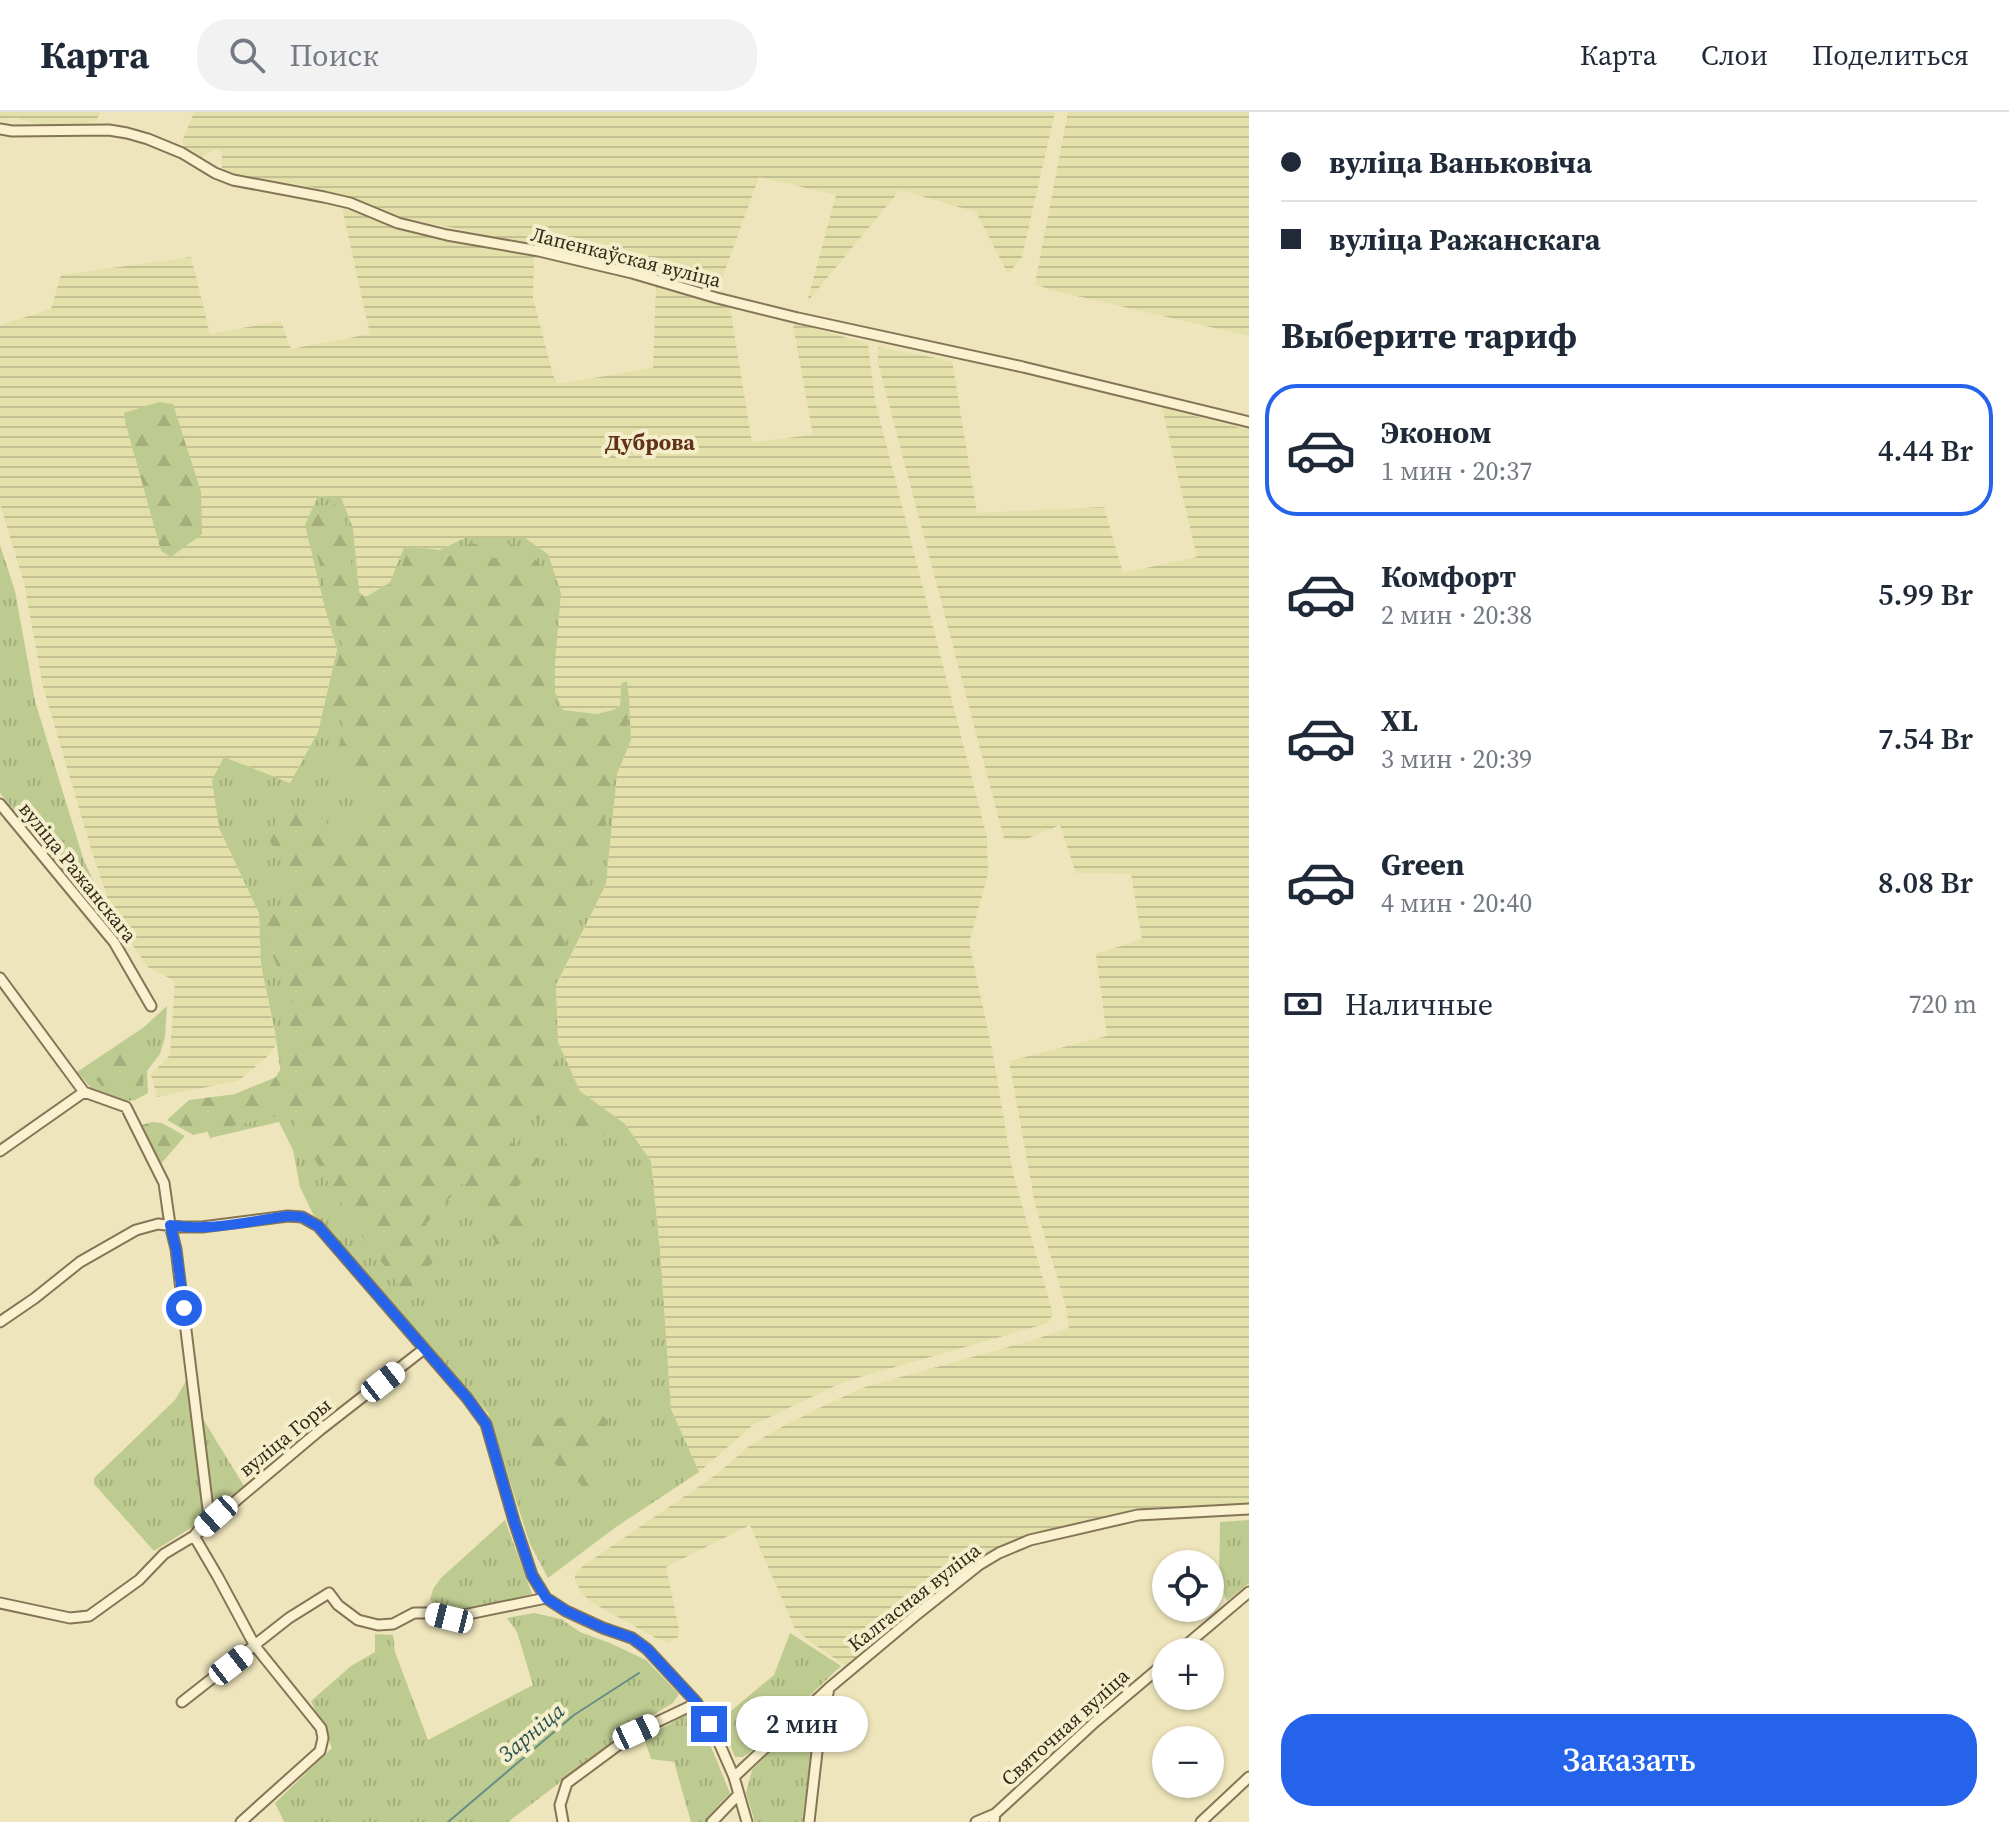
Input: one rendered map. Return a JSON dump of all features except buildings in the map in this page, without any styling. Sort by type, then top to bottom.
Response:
[{"type":"street","name":"Лапенкаўская вуліца","points":[[0,129],[109,130],[127,133],[182,153],[233,180],[350,203],[398,223],[539,251],[798,318],[1023,367],[1249,422]]},
{"type":"street","name":"вуліца Ражанскага","points":[[0,804],[114,942],[151,1006]]},
{"type":"street","points":[[0,822],[9,815]]},
{"type":"street","points":[[0,978],[84,1092],[126,1107],[164,1183],[178,1264],[209,1517],[194,1536],[255,1646],[321,1728],[323,1738],[320,1751],[241,1822]]},
{"type":"street","points":[[0,1151],[84,1092]]},
{"type":"street","points":[[0,1322],[80,1262],[136,1230],[158,1224],[202,1227],[288,1216],[302,1217],[318,1226],[486,1424],[532,1575],[546,1598],[590,1623],[632,1638],[647,1649],[697,1703],[734,1777],[747,1822]]},
{"type":"street","name":"вуліца Горы","points":[[0,1603],[70,1618],[89,1616],[139,1580],[164,1554],[194,1536],[424,1349]]},
{"type":"street","name":"Калгасная вуліца","points":[[734,1777],[829,1688],[979,1565],[999,1553],[1030,1540],[1138,1515],[1249,1509]]},
{"type":"street","points":[[1195,1638],[1249,1592]]},
{"type":"street","points":[[182,1702],[289,1618],[329,1593],[338,1605],[358,1620],[378,1625],[393,1624],[414,1613],[431,1613],[449,1618],[546,1598]]},
{"type":"street","name":"Святочная вуліца","points":[[976,1822],[994,1818],[1095,1722],[1152,1674]]},
{"type":"street","points":[[809,1822],[818,1743],[829,1688]]},
{"type":"street","points":[[563,1822],[560,1805],[567,1783],[636,1732],[697,1703]]},
{"type":"street","points":[[1201,1822],[1249,1777]]},
{"type":"street","points":[[712,1822],[739,1794]]},
{"type":"shaded area","points":[[0,112],[100,112],[97,120],[73,126],[42,125],[16,118],[0,119]]},
{"type":"shaded area","points":[[194,112],[1055,112],[1022,257],[1008,274],[976,212],[900,190],[807,302],[836,195],[759,177],[717,292],[541,246],[400,217],[311,187],[241,176],[222,169],[222,153],[217,149],[200,157],[183,147]]},
{"type":"shaded area","points":[[1068,112],[1249,112],[1249,336],[1035,284]]},
{"type":"shaded area","points":[[342,208],[534,254],[533,298],[558,384],[653,368],[656,287],[730,308],[752,442],[813,435],[793,325],[796,323],[868,344],[875,401],[987,837],[988,874],[969,943],[992,1049],[1013,1173],[1053,1314],[1048,1323],[843,1382],[753,1425],[699,1472],[671,1409],[651,1161],[625,1124],[580,1091],[558,1042],[556,986],[606,884],[617,774],[631,740],[629,697],[621,684],[620,707],[597,714],[563,710],[555,693],[555,662],[465,538],[439,550],[417,547],[390,582],[360,602],[353,528],[341,498],[318,496],[325,608],[337,650],[318,732],[290,783],[224,757],[219,828],[259,913],[261,965],[277,1044],[266,1058],[238,1081],[157,1097],[151,1075],[170,1055],[175,981],[148,967],[115,920],[43,687],[24,583],[0,504],[0,325],[51,309],[61,275],[191,257],[210,334],[281,321],[291,349],[370,334]],"holes":[[[173,405],[180,429],[125,413]]]},
{"type":"shaded area","points":[[878,347],[952,361],[977,513],[1104,507],[1123,573],[1197,557],[1162,408],[1249,430],[1249,1503],[1142,1508],[1024,1538],[981,1557],[846,1666],[794,1627],[750,1525],[666,1567],[679,1629],[678,1637],[668,1643],[591,1602],[575,1581],[575,1574],[717,1474],[748,1447],[829,1403],[865,1387],[1069,1328],[1066,1307],[1035,1204],[1009,1061],[1107,1036],[1096,954],[1142,939],[1131,874],[1076,873],[1060,825],[1024,840],[1004,839],[878,363]]},
{"type":"green space","points":[[159,402],[173,404],[201,492],[202,534],[171,557],[161,551],[124,413]]},
{"type":"green space","points":[[318,496],[341,497],[353,528],[360,601],[390,582],[404,548],[439,550],[465,538],[525,538],[548,554],[561,593],[555,692],[563,710],[597,714],[620,708],[621,684],[627,681],[631,740],[617,774],[606,884],[556,985],[558,1042],[580,1091],[625,1124],[651,1161],[671,1409],[699,1472],[616,1527],[548,1578],[530,1544],[488,1413],[313,1214],[300,1187],[293,1150],[279,1122],[210,1138],[199,1109],[281,1075],[261,965],[259,913],[219,828],[212,780],[224,757],[290,783],[318,732],[337,650],[305,525]]},
{"type":"green space","points":[[334,504],[345,518],[355,589],[372,603],[399,574],[407,552],[444,559],[471,543],[486,547],[493,558],[503,558],[508,544],[526,548],[544,570],[557,599],[548,664],[554,707],[577,717],[598,717],[623,703],[623,687],[627,694],[628,735],[611,789],[597,863],[566,941],[549,1002],[551,1049],[566,1093],[615,1125],[588,1150],[569,1156],[562,1121],[530,1118],[509,1141],[539,1159],[527,1178],[512,1190],[534,1243],[496,1244],[464,1182],[426,1224],[433,1262],[405,1294],[352,1222],[293,1119],[276,1116],[193,1135],[167,1120],[189,1100],[267,1090],[286,1061],[292,1000],[268,945],[264,918],[283,908],[291,872],[270,842],[276,819],[286,810],[326,820],[331,846],[377,801],[348,777],[336,762],[344,722],[323,714],[342,645],[309,525],[319,506]]},
{"type":"green space","points":[[0,545],[15,591],[35,701],[84,861],[111,917],[108,925],[0,793]]},
{"type":"green space","points":[[167,1006],[165,1037],[160,1054],[147,1071],[148,1093],[135,1100],[121,1102],[92,1089],[77,1072],[144,1027]]},
{"type":"green space","points":[[134,1050],[144,1064],[143,1088],[136,1095],[112,1093],[96,1080],[122,1052]]},
{"type":"green space","points":[[162,1123],[185,1136],[160,1165],[142,1125]]},
{"type":"green space","points":[[186,1381],[202,1521],[154,1551],[94,1484],[94,1478],[175,1400]]},
{"type":"green space","points":[[199,1385],[203,1419],[244,1486],[215,1509],[212,1507],[196,1388]]},
{"type":"green space","points":[[591,1406],[609,1421],[591,1459],[606,1481],[593,1494],[531,1445],[530,1429]]},
{"type":"green space","points":[[505,1520],[532,1594],[473,1610],[439,1610],[430,1600],[441,1578]]},
{"type":"green space","points":[[1249,1520],[1249,1583],[1227,1601],[1224,1594],[1224,1550],[1220,1550],[1220,1522]]},
{"type":"green space","points":[[534,1613],[561,1619],[580,1632],[646,1660],[679,1694],[673,1703],[634,1726],[508,1822],[284,1822],[275,1803],[332,1748],[311,1701],[351,1666],[375,1652],[375,1634],[393,1635],[395,1652],[428,1740],[533,1685],[517,1632],[507,1618]]},
{"type":"green space","points":[[790,1633],[841,1666],[749,1753],[735,1757],[720,1720],[774,1675]]},
{"type":"green space","points":[[821,1703],[813,1737],[802,1822],[755,1822],[746,1793],[752,1770]]},
{"type":"green space","points":[[688,1714],[700,1720],[730,1793],[707,1822],[691,1822],[674,1762],[651,1759],[644,1738]]},
{"type":"waterway","name":"Зарніца","points":[[448,1822],[574,1715],[639,1673]]},
{"type":"district","name":"Дуброва","points":[[650,442]]},
{"type":"route","points":[[184,1308],[170,1225],[202,1227],[288,1216],[302,1217],[318,1226],[486,1424],[532,1575],[546,1598],[566,1611],[632,1638],[647,1649],[697,1703],[709,1724]]}]
